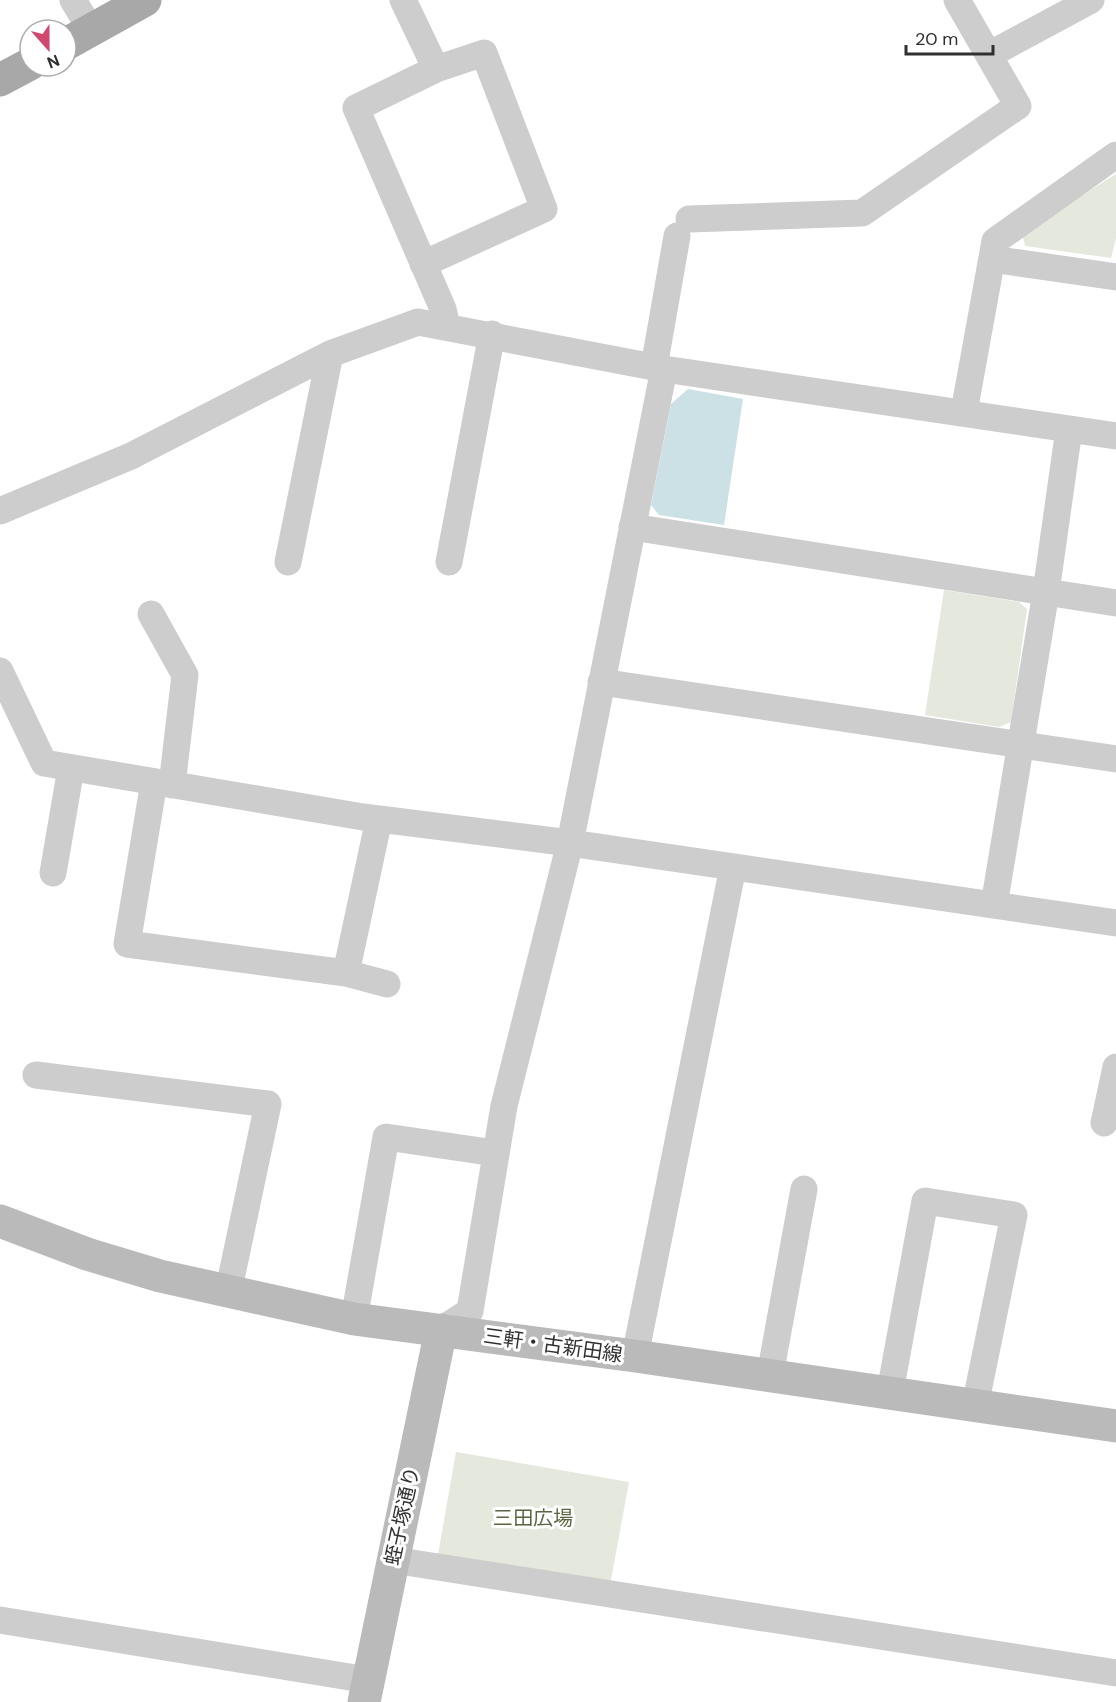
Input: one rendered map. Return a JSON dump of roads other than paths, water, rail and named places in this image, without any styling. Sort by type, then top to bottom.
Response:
[{"type":"main road","points":[[78,37],[145,0]]},
{"type":"main road","points":[[0,81],[18,71]]},
{"type":"street","points":[[73,0],[75,18]]},
{"type":"street","points":[[403,0],[436,69]]},
{"type":"street","points":[[441,1330],[470,1311],[504,1106],[570,843],[632,527],[683,227],[862,213],[1018,106],[957,0]]},
{"type":"street","points":[[988,55],[1090,0]]},
{"type":"street","points":[[423,264],[544,209],[484,53],[436,69],[356,108],[423,264],[447,327]]},
{"type":"street","points":[[964,412],[995,241],[1116,155]]},
{"type":"street","points":[[992,259],[1116,277]]},
{"type":"street","points":[[0,511],[131,456],[330,354],[418,322],[492,334],[659,368],[1116,436]]},
{"type":"street","points":[[449,562],[492,334]]},
{"type":"street","points":[[288,562],[330,354]]},
{"type":"street","points":[[994,905],[1046,592],[1069,429]]},
{"type":"street","points":[[632,527],[1116,603]]},
{"type":"street","points":[[151,614],[185,675],[127,944],[346,973],[387,984]]},
{"type":"street","points":[[0,671],[44,763],[379,819],[570,843],[1116,923]]},
{"type":"street","points":[[601,682],[1116,759]]},
{"type":"street","points":[[53,873],[70,768]]},
{"type":"street","points":[[346,973],[379,819]]},
{"type":"street","points":[[635,1356],[733,867]]},
{"type":"street","points":[[1104,1123],[1116,1067]]},
{"type":"street","points":[[36,1075],[268,1104],[228,1293]]},
{"type":"street","points":[[354,1318],[386,1137],[495,1153]]},
{"type":"street","points":[[770,1375],[804,1189]]},
{"type":"street","points":[[890,1392],[925,1201],[1014,1215],[975,1406]]},
{"type":"street","name":"三軒・古新田線","points":[[0,1221],[87,1254],[228,1293],[354,1318],[890,1392],[1116,1426]]},
{"type":"street","name":"蛭子塚通り","points":[[366,1691],[441,1330]]},
{"type":"street","points":[[393,1560],[1116,1673]]},
{"type":"street","points":[[0,1620],[366,1691]]},
{"type":"park label","name":"三田広場","points":[[533,1518]]}]
